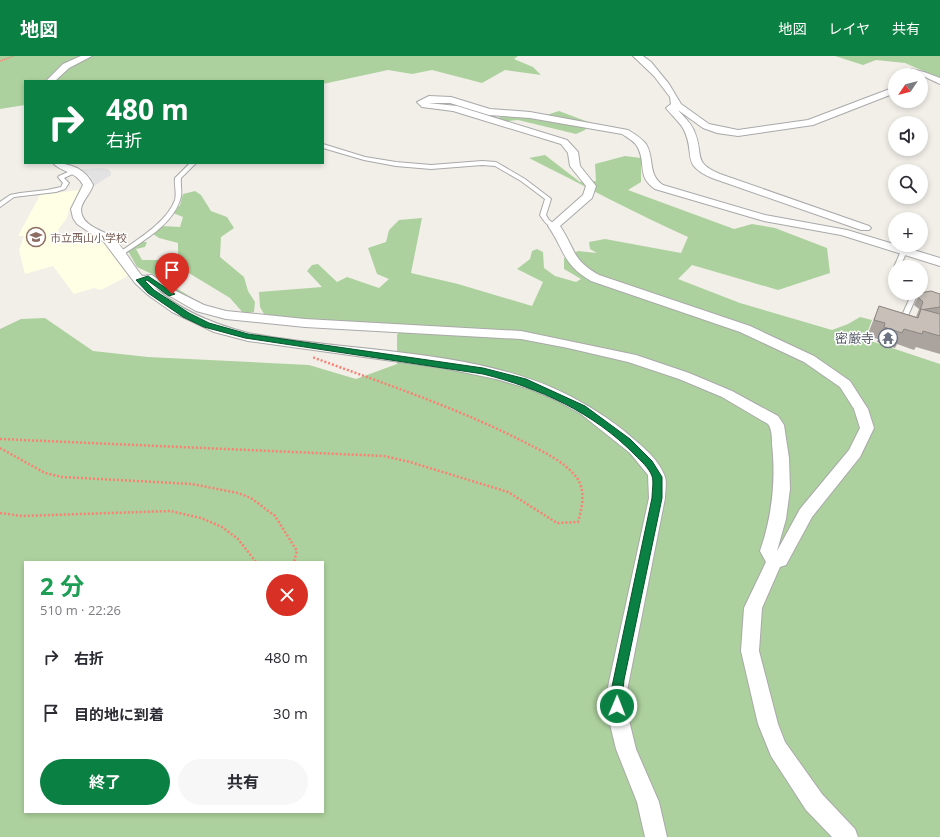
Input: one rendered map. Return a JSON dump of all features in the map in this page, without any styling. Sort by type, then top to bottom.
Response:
[{"type":"street","points":[[51,80],[66,66],[88,56]]},
{"type":"street","points":[[637,56],[648,63],[659,76],[674,97],[674,101],[678,106],[712,128],[725,132],[744,132],[817,121],[888,93]]},
{"type":"street","points":[[928,77],[940,81]]},
{"type":"street","points":[[139,280],[148,278],[172,294],[200,308],[226,315],[305,323],[522,335],[631,358],[684,376],[727,394],[773,420],[777,424],[783,466],[782,497],[777,526],[768,551],[770,556],[775,560],[780,560],[806,513],[855,453],[866,428],[861,410],[845,384],[830,372],[808,359],[745,330],[595,278],[582,270],[571,258],[562,235],[554,226],[588,196],[591,191],[591,186],[575,166],[573,152],[568,145],[511,125],[454,108],[425,105],[421,102],[429,99],[451,100],[489,112],[530,115],[566,123],[620,131],[638,140],[645,152],[648,178],[659,187],[747,213],[843,232],[888,246]]},
{"type":"street","points":[[678,106],[671,108],[691,135],[694,160],[701,169],[716,176],[888,236]]},
{"type":"street","points":[[61,164],[77,170],[84,175],[88,181],[88,186],[77,210],[78,219],[89,229],[108,240],[122,253],[139,280],[151,291],[186,315],[206,325],[248,337],[483,371],[523,381],[582,408],[627,442],[649,464],[657,477],[657,498],[616,696],[618,716],[626,748],[648,802],[656,837]]},
{"type":"street","points":[[928,249],[940,253]]},
{"type":"street","points":[[907,252],[940,262]]},
{"type":"street","points":[[775,560],[753,608],[750,651],[768,724],[778,749],[814,802],[847,837]]},
{"type":"lane","points":[[324,146],[364,158],[396,164],[431,167],[482,163],[500,166],[548,200],[543,215],[547,221],[554,226]]},
{"type":"lane","points":[[122,253],[153,231],[166,217],[177,202],[180,192],[178,178],[192,164]]},
{"type":"lane","points":[[0,205],[3,200],[11,196],[50,192],[63,188],[66,183],[61,177],[77,170]]},
{"type":"lane","points":[[903,320],[912,300]]},
{"type":"path","points":[[0,62],[14,56]]},
{"type":"path","points":[[0,439],[384,456],[410,462],[508,492],[522,500],[543,516],[561,525],[578,522],[584,502],[577,478],[551,457],[521,441],[445,408],[311,357]]},
{"type":"path","points":[[0,448],[45,473],[62,477],[192,484],[238,493],[251,498],[275,516],[296,551],[294,561]]},
{"type":"path","points":[[0,513],[22,516],[170,512],[201,518],[222,527],[238,539],[255,561]]},
{"type":"shaded area","points":[[81,169],[108,169],[111,172],[111,175],[91,188],[93,181],[90,176]]},
{"type":"shaded area","points":[[79,190],[69,210],[67,218],[58,230],[63,238],[89,234],[105,243],[122,264],[128,276],[101,290],[94,288],[74,294],[53,266],[25,274],[19,250],[24,236],[18,236],[40,195]]},
{"type":"green space","points":[[0,56],[518,56],[514,59],[533,67],[541,75],[505,70],[482,83],[432,70],[412,74],[388,70],[324,84],[324,80],[24,80],[24,105],[0,109]]},
{"type":"green space","points":[[835,56],[940,56],[940,78],[928,73],[928,68],[917,68],[905,63],[876,60],[863,65]]},
{"type":"green space","points":[[559,111],[591,123],[585,130],[576,134],[518,120],[508,121],[496,118],[507,116],[537,118]]},
{"type":"green space","points":[[545,155],[580,182],[596,181],[595,164],[625,156],[641,158],[641,182],[628,190],[734,229],[752,224],[775,228],[827,248],[830,273],[778,290],[692,265],[678,279],[740,303],[832,330],[848,324],[860,317],[872,320],[865,339],[940,364],[940,837],[0,837],[0,329],[21,319],[45,318],[93,351],[148,357],[309,365],[356,379],[397,364],[397,335],[403,325],[283,318],[264,314],[260,307],[259,292],[322,287],[307,271],[312,265],[318,264],[337,282],[347,277],[379,288],[389,279],[377,274],[368,248],[386,242],[389,230],[399,220],[422,218],[411,273],[458,284],[532,306],[543,282],[517,269],[530,259],[532,251],[537,249],[543,252],[544,268],[555,276],[576,282],[581,279],[564,269],[564,258],[578,251],[597,253],[590,249],[589,242],[605,239],[681,253],[688,237],[628,209],[529,158]]},
{"type":"green space","points":[[195,191],[201,195],[211,211],[227,217],[234,228],[221,237],[220,257],[244,277],[248,291],[255,302],[254,312],[244,314],[230,298],[179,267],[161,275],[161,279],[204,305],[201,306],[161,283],[154,275],[137,267],[128,251],[141,242],[147,242],[145,247],[136,249],[142,260],[163,260],[178,257],[178,243],[159,238],[153,234],[162,226],[180,227],[183,217],[173,213],[180,205],[183,194]]},
{"type":"building","points":[[928,292],[940,294],[940,307],[920,310],[923,302],[921,300],[928,300]]},
{"type":"building","points":[[879,306],[918,318],[921,309],[940,314],[940,336],[923,331],[922,334],[904,329],[902,333],[884,327],[885,323],[874,320]]},
{"type":"place","name":"市立西山小学校","points":[[36,237]]},
{"type":"place","name":"密厳寺","points":[[888,338]]},
{"type":"route","points":[[172,294],[148,278],[139,280],[151,291],[186,315],[206,325],[248,337],[428,362],[483,371],[523,381],[568,400],[582,408],[606,424],[627,442],[649,464],[657,477],[657,498],[631,627],[618,680],[616,696],[617,706]]}]
